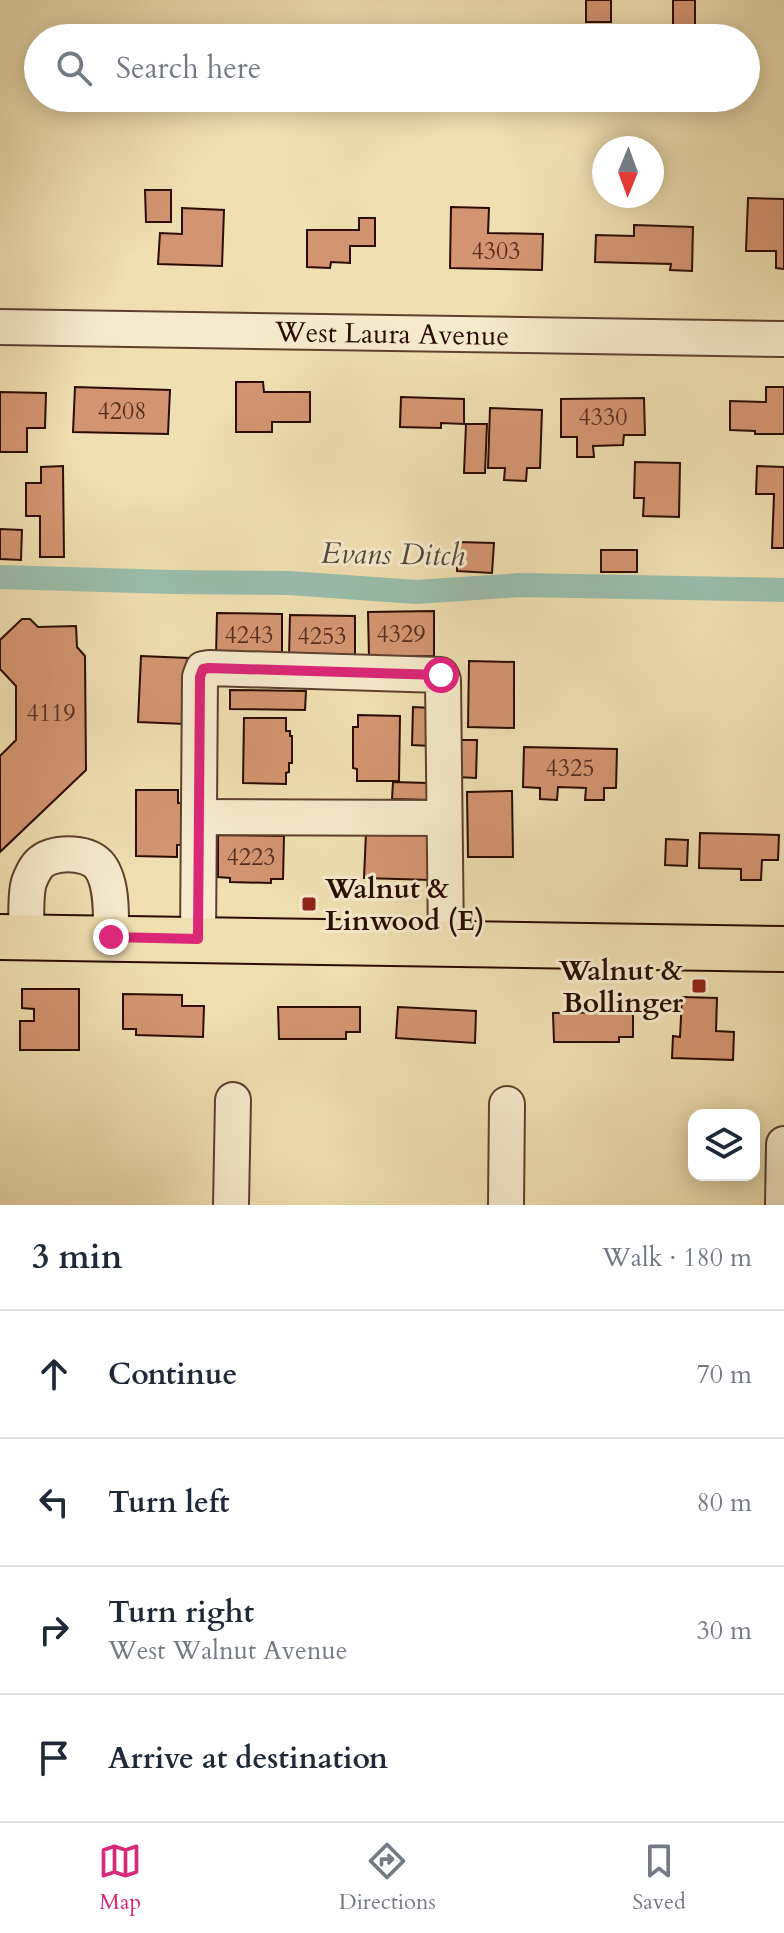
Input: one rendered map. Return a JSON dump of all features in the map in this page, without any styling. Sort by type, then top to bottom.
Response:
[{"type":"main road","points":[[13,937],[784,949]]},
{"type":"street","name":"West Laura Avenue","points":[[0,327],[784,339]]},
{"type":"street","points":[[198,939],[200,677],[203,669],[209,668],[441,675],[446,942]]},
{"type":"street","points":[[199,817],[444,818]]},
{"type":"street","points":[[13,937],[28,884],[40,863],[62,853],[85,856],[98,864],[110,897],[111,937]]},
{"type":"street","points":[[231,1205],[233,1100]]},
{"type":"street","points":[[506,1205],[507,1104]]},
{"type":"street","points":[[783,1205],[784,1144]]},
{"type":"building","points":[[586,0],[611,0],[611,22],[586,22]]},
{"type":"building","points":[[673,0],[695,0],[695,24],[673,24]]},
{"type":"building","points":[[145,190],[171,190],[171,222],[146,222]]},
{"type":"building","points":[[748,198],[784,199],[784,269],[776,268],[776,251],[746,251]]},
{"type":"building","points":[[451,207],[489,208],[488,233],[543,234],[542,270],[450,268]]},
{"type":"building","points":[[182,208],[224,210],[222,266],[158,264],[160,233],[182,234]]},
{"type":"building","points":[[359,218],[375,218],[375,246],[350,246],[350,263],[331,262],[330,268],[307,267],[307,230],[359,230]]},
{"type":"building","points":[[634,225],[693,227],[692,271],[670,270],[671,264],[595,262],[596,235],[634,236]]},
{"type":"building","points":[[236,382],[263,382],[264,392],[310,392],[310,422],[272,422],[272,432],[236,432]]},
{"type":"building","points":[[75,387],[170,390],[168,434],[73,432]]},
{"type":"building","points":[[766,387],[784,387],[784,434],[730,430],[730,401],[766,402]]},
{"type":"building","points":[[0,392],[46,393],[45,428],[27,428],[27,452],[0,452]]},
{"type":"building","points":[[401,397],[464,399],[464,424],[441,423],[441,428],[400,427]]},
{"type":"building","points":[[644,398],[645,435],[624,435],[623,445],[593,446],[594,457],[577,457],[577,437],[561,437],[561,399]]},
{"type":"building","points":[[490,408],[542,410],[540,468],[527,468],[526,481],[504,480],[505,468],[488,468]]},
{"type":"building","points":[[466,424],[487,424],[485,473],[464,473]]},
{"type":"building","points":[[635,462],[680,463],[679,517],[643,516],[644,498],[634,498]]},
{"type":"building","points":[[63,466],[64,557],[40,557],[40,516],[26,516],[26,483],[41,483],[41,467]]},
{"type":"building","points":[[757,466],[784,467],[784,548],[772,548],[774,494],[756,494]]},
{"type":"building","points":[[0,529],[22,530],[21,560],[0,559]]},
{"type":"building","points":[[458,542],[494,543],[492,573],[457,571]]},
{"type":"building","points":[[601,550],[637,550],[637,572],[601,572]]},
{"type":"building","points":[[434,611],[434,656],[369,657],[368,612]]},
{"type":"building","points":[[217,613],[282,614],[282,656],[216,656]]},
{"type":"building","points":[[290,615],[355,616],[355,658],[289,657]]},
{"type":"building","points":[[22,619],[30,619],[38,627],[76,626],[77,647],[85,656],[86,770],[0,852],[0,756],[16,740],[16,686],[0,669],[0,640]]},
{"type":"building","points":[[141,656],[188,658],[185,724],[138,722]]},
{"type":"building","points":[[469,661],[514,662],[514,728],[468,727]]},
{"type":"building","points":[[230,690],[306,691],[305,710],[230,709]]},
{"type":"building","points":[[413,707],[431,708],[430,746],[412,745]]},
{"type":"building","points":[[358,715],[400,716],[399,781],[357,781],[357,769],[353,768],[353,727],[358,727]]},
{"type":"building","points":[[244,718],[286,718],[286,731],[290,731],[292,736],[292,763],[289,763],[289,772],[286,773],[286,784],[243,783]]},
{"type":"building","points":[[459,740],[477,740],[476,778],[457,777]]},
{"type":"building","points":[[524,747],[617,749],[616,788],[604,788],[604,800],[585,800],[586,788],[558,787],[557,800],[540,799],[540,788],[523,787]]},
{"type":"building","points":[[393,782],[429,783],[429,800],[392,799]]},
{"type":"building","points":[[136,790],[178,790],[178,803],[182,803],[182,845],[177,845],[177,857],[136,856]]},
{"type":"building","points":[[512,791],[513,857],[468,857],[467,792]]},
{"type":"building","points":[[366,832],[432,835],[431,880],[364,878]]},
{"type":"building","points":[[700,833],[779,835],[778,860],[762,860],[761,880],[741,880],[741,869],[699,868]]},
{"type":"building","points":[[218,835],[284,836],[283,879],[271,879],[271,883],[230,882],[230,878],[218,877]]},
{"type":"building","points":[[666,839],[688,840],[687,866],[665,865]]},
{"type":"building","points":[[22,989],[79,989],[79,1050],[20,1050],[20,1021],[34,1021],[34,1009],[22,1008]]},
{"type":"building","points":[[123,994],[182,995],[182,1006],[204,1006],[203,1037],[136,1035],[136,1029],[123,1029]]},
{"type":"building","points":[[682,997],[717,998],[716,1031],[734,1032],[733,1060],[672,1058],[673,1036],[680,1037]]},
{"type":"building","points":[[278,1007],[360,1007],[360,1032],[346,1032],[346,1039],[279,1039]]},
{"type":"building","points":[[398,1007],[476,1011],[475,1043],[396,1038]]},
{"type":"building","points":[[633,1012],[633,1037],[619,1037],[619,1042],[554,1042],[553,1013]]},
{"type":"waterway","name":"Evans Ditch","points":[[0,577],[289,583],[416,592],[520,585],[784,590]]},
{"type":"place","name":"Walnut & Linwood (E)","points":[[309,904]]},
{"type":"place","name":"Walnut & Bollinger","points":[[699,986]]},
{"type":"route","points":[[111,937],[198,939],[200,677],[203,669],[441,675]]}]
